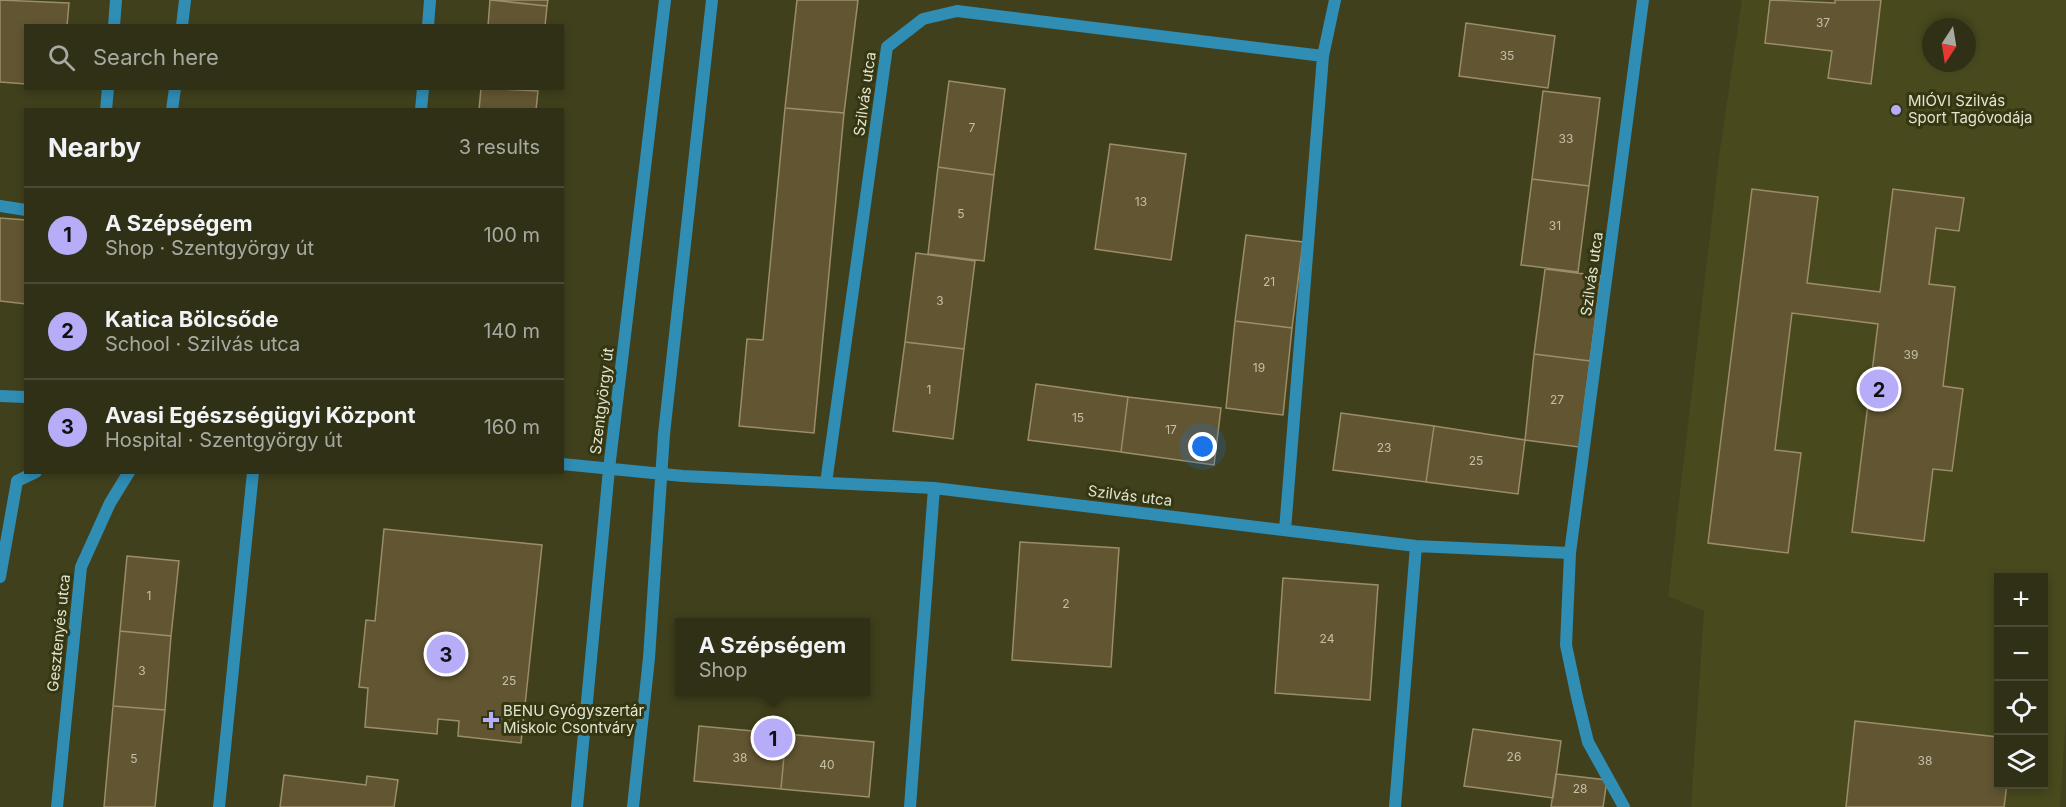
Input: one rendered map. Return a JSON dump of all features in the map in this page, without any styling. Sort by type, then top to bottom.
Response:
[{"type":"street","points":[[114,24],[116,0]]},
{"type":"street","points":[[182,24],[185,0]]},
{"type":"street","points":[[428,24],[430,0]]},
{"type":"street","name":"Szentgyörgy út","points":[[577,807],[609,469],[665,0]]},
{"type":"street","points":[[633,807],[649,658],[664,472],[664,434],[712,0]]},
{"type":"street","points":[[1285,530],[1323,56],[1335,0]]},
{"type":"street","name":"Szilvás utca","points":[[1624,807],[1588,742],[1566,645],[1570,553],[1643,0]]},
{"type":"street","name":"Szilvás utca","points":[[826,483],[887,47],[923,19],[957,11],[1323,56]]},
{"type":"street","points":[[106,108],[108,90]]},
{"type":"street","points":[[172,108],[175,90]]},
{"type":"street","points":[[421,108],[423,90]]},
{"type":"street","points":[[0,206],[24,210]]},
{"type":"street","points":[[0,396],[24,398]]},
{"type":"street","points":[[564,464],[609,469]]},
{"type":"street","name":"Szilvás utca","points":[[609,469],[934,488],[1416,546],[1570,553]]},
{"type":"street","points":[[0,577],[17,481],[32,474]]},
{"type":"street","name":"Gesztenyés utca","points":[[57,807],[81,567],[110,504],[128,474]]},
{"type":"street","points":[[219,807],[253,474]]},
{"type":"street","points":[[910,807],[934,488]]},
{"type":"street","points":[[1395,807],[1416,546]]},
{"type":"shaded area","points":[[1742,0],[2066,0],[2066,717],[2060,807],[1691,807],[1704,611],[1668,596],[1719,157]]},
{"type":"building","points":[[0,0],[69,3],[67,24],[24,24],[24,84],[0,82]]},
{"type":"building","points":[[490,0],[547,6],[545,24],[488,24]]},
{"type":"building","points":[[492,0],[548,0],[547,6]]},
{"type":"building","points":[[797,0],[858,0],[844,113],[785,108]]},
{"type":"building","points":[[1770,0],[1835,3],[1835,0],[1881,0],[1871,84],[1828,78],[1832,51],[1765,43]]},
{"type":"building","points":[[1466,23],[1555,36],[1548,88],[1459,76]]},
{"type":"building","points":[[949,81],[1005,89],[994,175],[938,167]]},
{"type":"building","points":[[481,90],[538,91],[536,108],[479,108]]},
{"type":"building","points":[[1543,91],[1600,98],[1589,186],[1532,179]]},
{"type":"building","points":[[785,108],[844,113],[814,433],[739,426],[747,339],[763,340]]},
{"type":"building","points":[[1110,144],[1186,154],[1171,260],[1095,249]]},
{"type":"building","points":[[938,167],[994,175],[984,261],[928,254]]},
{"type":"building","points":[[1532,179],[1589,186],[1578,272],[1521,265]]},
{"type":"building","points":[[1752,189],[1818,197],[1807,283],[1880,292],[1893,189],[1964,198],[1959,231],[1936,228],[1929,284],[1955,287],[1943,386],[1963,389],[1952,471],[1933,469],[1924,541],[1852,532],[1878,324],[1792,313],[1775,450],[1801,453],[1788,553],[1708,543]]},
{"type":"building","points":[[0,218],[24,220],[24,304],[0,301]]},
{"type":"building","points":[[1246,235],[1303,242],[1292,328],[1235,321]]},
{"type":"building","points":[[916,253],[975,261],[964,349],[905,342]]},
{"type":"building","points":[[1545,269],[1601,276],[1590,361],[1534,354]]},
{"type":"building","points":[[1235,321],[1292,328],[1283,415],[1226,408]]},
{"type":"building","points":[[905,342],[964,349],[953,439],[893,431]]},
{"type":"building","points":[[1534,354],[1590,361],[1579,447],[1525,440]]},
{"type":"building","points":[[1036,384],[1128,397],[1121,452],[1028,440]]},
{"type":"building","points":[[1128,397],[1221,408],[1214,465],[1121,452]]},
{"type":"building","points":[[1341,413],[1434,426],[1426,482],[1333,470]]},
{"type":"building","points":[[1434,426],[1525,440],[1518,494],[1426,482]]},
{"type":"building","points":[[384,529],[542,545],[521,743],[458,736],[459,721],[438,719],[437,734],[365,727],[368,688],[359,687],[366,620],[375,621]]},
{"type":"building","points":[[1020,542],[1119,548],[1111,667],[1012,660]]},
{"type":"building","points":[[127,556],[179,561],[171,636],[120,631]]},
{"type":"building","points":[[1283,578],[1378,585],[1370,700],[1275,693]]},
{"type":"building","points":[[120,631],[171,636],[165,710],[113,706]]},
{"type":"building","points":[[113,706],[165,710],[155,807],[104,807]]},
{"type":"building","points":[[1855,721],[1994,737],[1994,789],[2006,789],[2004,807],[1846,807]]},
{"type":"building","points":[[699,726],[786,734],[781,789],[694,781]]},
{"type":"building","points":[[1473,729],[1561,741],[1553,798],[1464,786]]},
{"type":"building","points":[[786,734],[874,742],[869,797],[781,789]]},
{"type":"building","points":[[1556,774],[1607,780],[1603,807],[1551,807]]},
{"type":"building","points":[[284,775],[366,785],[367,776],[398,780],[394,807],[280,807]]},
{"type":"place","name":"MIÓVI Szilvás Sport Tagóvodája","points":[[1896,110]]},
{"type":"place","name":"Katica Bölcsőde","points":[[1879,389]]},
{"type":"place","name":"Avasi Egészségügyi Központ","points":[[446,654]]},
{"type":"place","name":"BENU Gyógyszertár Miskolc Csontváry","points":[[491,720]]},
{"type":"place","name":"A Szépségem","points":[[773,738]]}]
